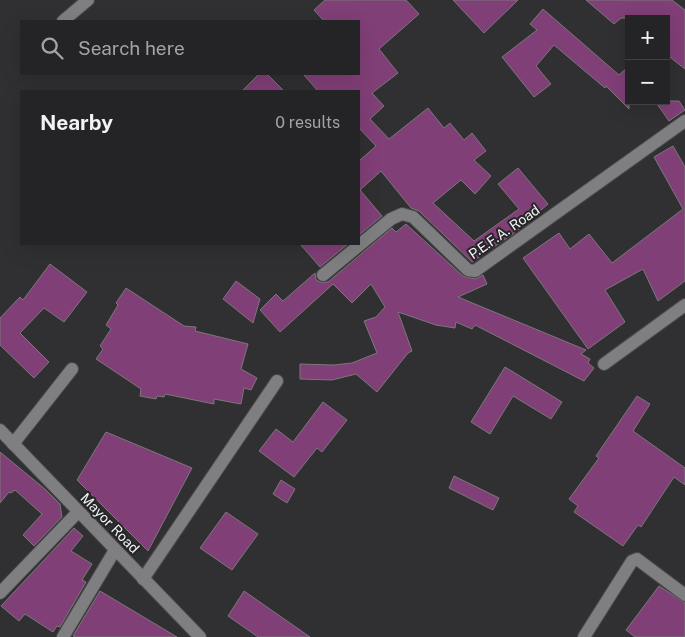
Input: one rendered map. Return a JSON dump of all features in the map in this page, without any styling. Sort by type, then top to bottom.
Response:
[{"type":"street","points":[[64,20],[88,0]]},
{"type":"street","name":"P.E.F.A. Road","points":[[360,244],[391,219],[402,214],[413,217],[468,270],[475,272],[685,121]]},
{"type":"street","name":"P.E.F.A. Road","points":[[322,275],[359,245]]},
{"type":"street","points":[[604,364],[685,305]]},
{"type":"street","points":[[13,444],[72,369]]},
{"type":"street","points":[[143,579],[277,381]]},
{"type":"street","name":"Mayor Road","points":[[0,430],[200,637]]},
{"type":"street","points":[[3,585],[78,512]]},
{"type":"street","points":[[63,637],[115,550]]},
{"type":"street","points":[[584,637],[632,561],[637,559],[648,566],[685,595]]},
{"type":"building","points":[[325,0],[406,0],[419,14],[379,49],[398,73],[372,93],[384,106],[370,119],[389,139],[428,108],[444,128],[450,123],[464,140],[472,133],[486,151],[474,160],[491,176],[475,194],[461,180],[433,203],[474,241],[519,209],[498,184],[518,168],[548,204],[513,234],[472,262],[419,211],[411,208],[381,171],[360,190],[360,160],[376,146],[360,129],[360,90],[317,90],[304,75],[360,75],[360,20],[323,20],[314,10]]},
{"type":"building","points":[[453,0],[518,0],[484,33]]},
{"type":"building","points":[[586,0],[672,0],[685,10],[685,69],[670,57],[670,15],[625,15],[625,18],[621,18],[614,24]]},
{"type":"building","points":[[543,9],[619,75],[625,70],[625,105],[606,86],[605,88],[554,45],[536,66],[551,84],[534,97],[502,57],[537,30],[530,24]]},
{"type":"building","points":[[258,75],[268,75],[283,90],[243,90]]},
{"type":"building","points":[[670,101],[679,101],[685,110],[669,121],[658,105],[670,105]]},
{"type":"building","points":[[673,146],[685,167],[685,281],[658,301],[643,269],[605,290],[625,322],[588,349],[523,258],[559,233],[570,249],[589,234],[612,263],[683,209],[654,157]]},
{"type":"building","points":[[360,190],[382,216],[360,234]]},
{"type":"building","points":[[406,224],[463,276],[475,279],[483,275],[487,284],[458,297],[586,350],[581,354],[590,359],[588,363],[594,368],[584,381],[475,325],[472,329],[456,322],[455,328],[436,325],[398,312],[412,351],[408,353],[377,392],[356,374],[332,380],[300,379],[300,364],[334,365],[352,363],[377,353],[364,321],[376,317],[385,307],[371,284],[352,303],[333,284],[280,332],[260,310],[276,294],[283,301],[315,273],[316,280],[328,282],[392,228],[396,232]]},
{"type":"building","points":[[301,245],[347,245],[320,267]]},
{"type":"building","points":[[50,264],[87,292],[64,322],[44,308],[20,333],[49,362],[34,378],[0,345],[0,318],[20,297],[23,300]]},
{"type":"building","points":[[236,281],[260,299],[253,323],[223,299]]},
{"type":"building","points":[[126,288],[184,326],[196,327],[195,331],[248,344],[241,369],[257,378],[251,390],[244,388],[241,404],[214,399],[214,404],[165,394],[164,397],[157,396],[156,399],[140,396],[141,389],[96,359],[103,349],[100,346],[111,329],[106,325],[118,305],[116,303]]},
{"type":"building","points":[[505,367],[562,402],[551,419],[513,396],[490,434],[471,422]]},
{"type":"building","points":[[637,396],[650,404],[633,431],[685,468],[685,485],[674,477],[641,527],[638,525],[623,546],[574,512],[578,506],[569,499],[599,458],[596,456]]},
{"type":"building","points":[[323,402],[347,420],[322,452],[317,448],[294,477],[259,451],[276,429],[293,442]]},
{"type":"building","points":[[106,432],[192,468],[148,551],[77,480]]},
{"type":"building","points":[[0,452],[45,489],[60,504],[62,517],[34,546],[23,535],[42,514],[15,490],[11,493],[9,492],[0,503]]},
{"type":"building","points":[[454,476],[499,498],[493,510],[449,488]]},
{"type":"building","points":[[281,480],[295,489],[287,503],[273,494]]},
{"type":"building","points":[[226,512],[258,534],[232,570],[200,548]]},
{"type":"building","points":[[74,528],[83,536],[71,551],[92,564],[82,580],[86,582],[60,627],[57,626],[53,632],[25,614],[19,621],[1,606]]},
{"type":"building","points":[[659,586],[685,603],[685,637],[635,637],[626,630]]},
{"type":"building","points":[[100,591],[177,637],[73,636]]},
{"type":"building","points":[[244,591],[310,637],[258,637],[228,616]]}]
